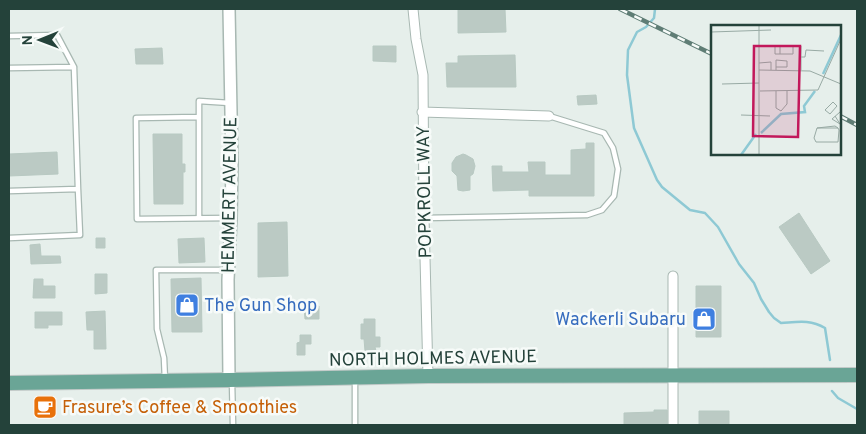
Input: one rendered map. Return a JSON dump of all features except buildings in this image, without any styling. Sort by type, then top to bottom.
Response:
[{"type":"main road","name":"NORTH HOLMES AVENUE","points":[[9,383],[428,376],[857,375]]},
{"type":"street","name":"HEMMERT AVENUE","points":[[229,9],[232,164],[228,270],[231,380]]},
{"type":"street","name":"POPKROLL WAY","points":[[413,9],[416,39],[423,75],[422,112],[428,376]]},
{"type":"street","points":[[422,112],[549,116]]},
{"type":"street","points":[[672,276],[673,425]]},
{"type":"lane","points":[[9,36],[56,35],[74,67],[80,235],[9,238]]},
{"type":"lane","points":[[9,68],[74,67]]},
{"type":"lane","points":[[199,218],[199,101],[230,103]]},
{"type":"lane","points":[[424,218],[587,215],[602,210],[614,196],[618,169],[613,148],[604,133],[549,116]]},
{"type":"lane","points":[[199,117],[136,118],[137,219],[231,218]]},
{"type":"lane","points":[[9,191],[78,189]]},
{"type":"lane","points":[[165,381],[164,358],[157,329],[156,270],[228,270]]},
{"type":"lane","points":[[355,378],[355,425]]},
{"type":"lane","points":[[231,380],[233,425]]},
{"type":"waterway","points":[[655,9],[654,18],[646,27],[637,32],[628,50],[627,75],[634,128],[657,180],[662,187],[690,210],[705,213],[718,227],[739,264],[754,283],[761,299],[774,318],[781,323],[809,322],[825,328],[830,360]]},
{"type":"waterway","points":[[832,391],[838,398],[857,409]]},
{"type":"railway","points":[[620,9],[711,54]]},
{"type":"railway","points":[[841,117],[857,125]]},
{"type":"place","name":"The Gun Shop","points":[[187,305]]},
{"type":"place","name":"Wackerli Subaru","points":[[704,319]]},
{"type":"place","name":"Frasure’s Coffee & Smoothies","points":[[45,407]]}]
